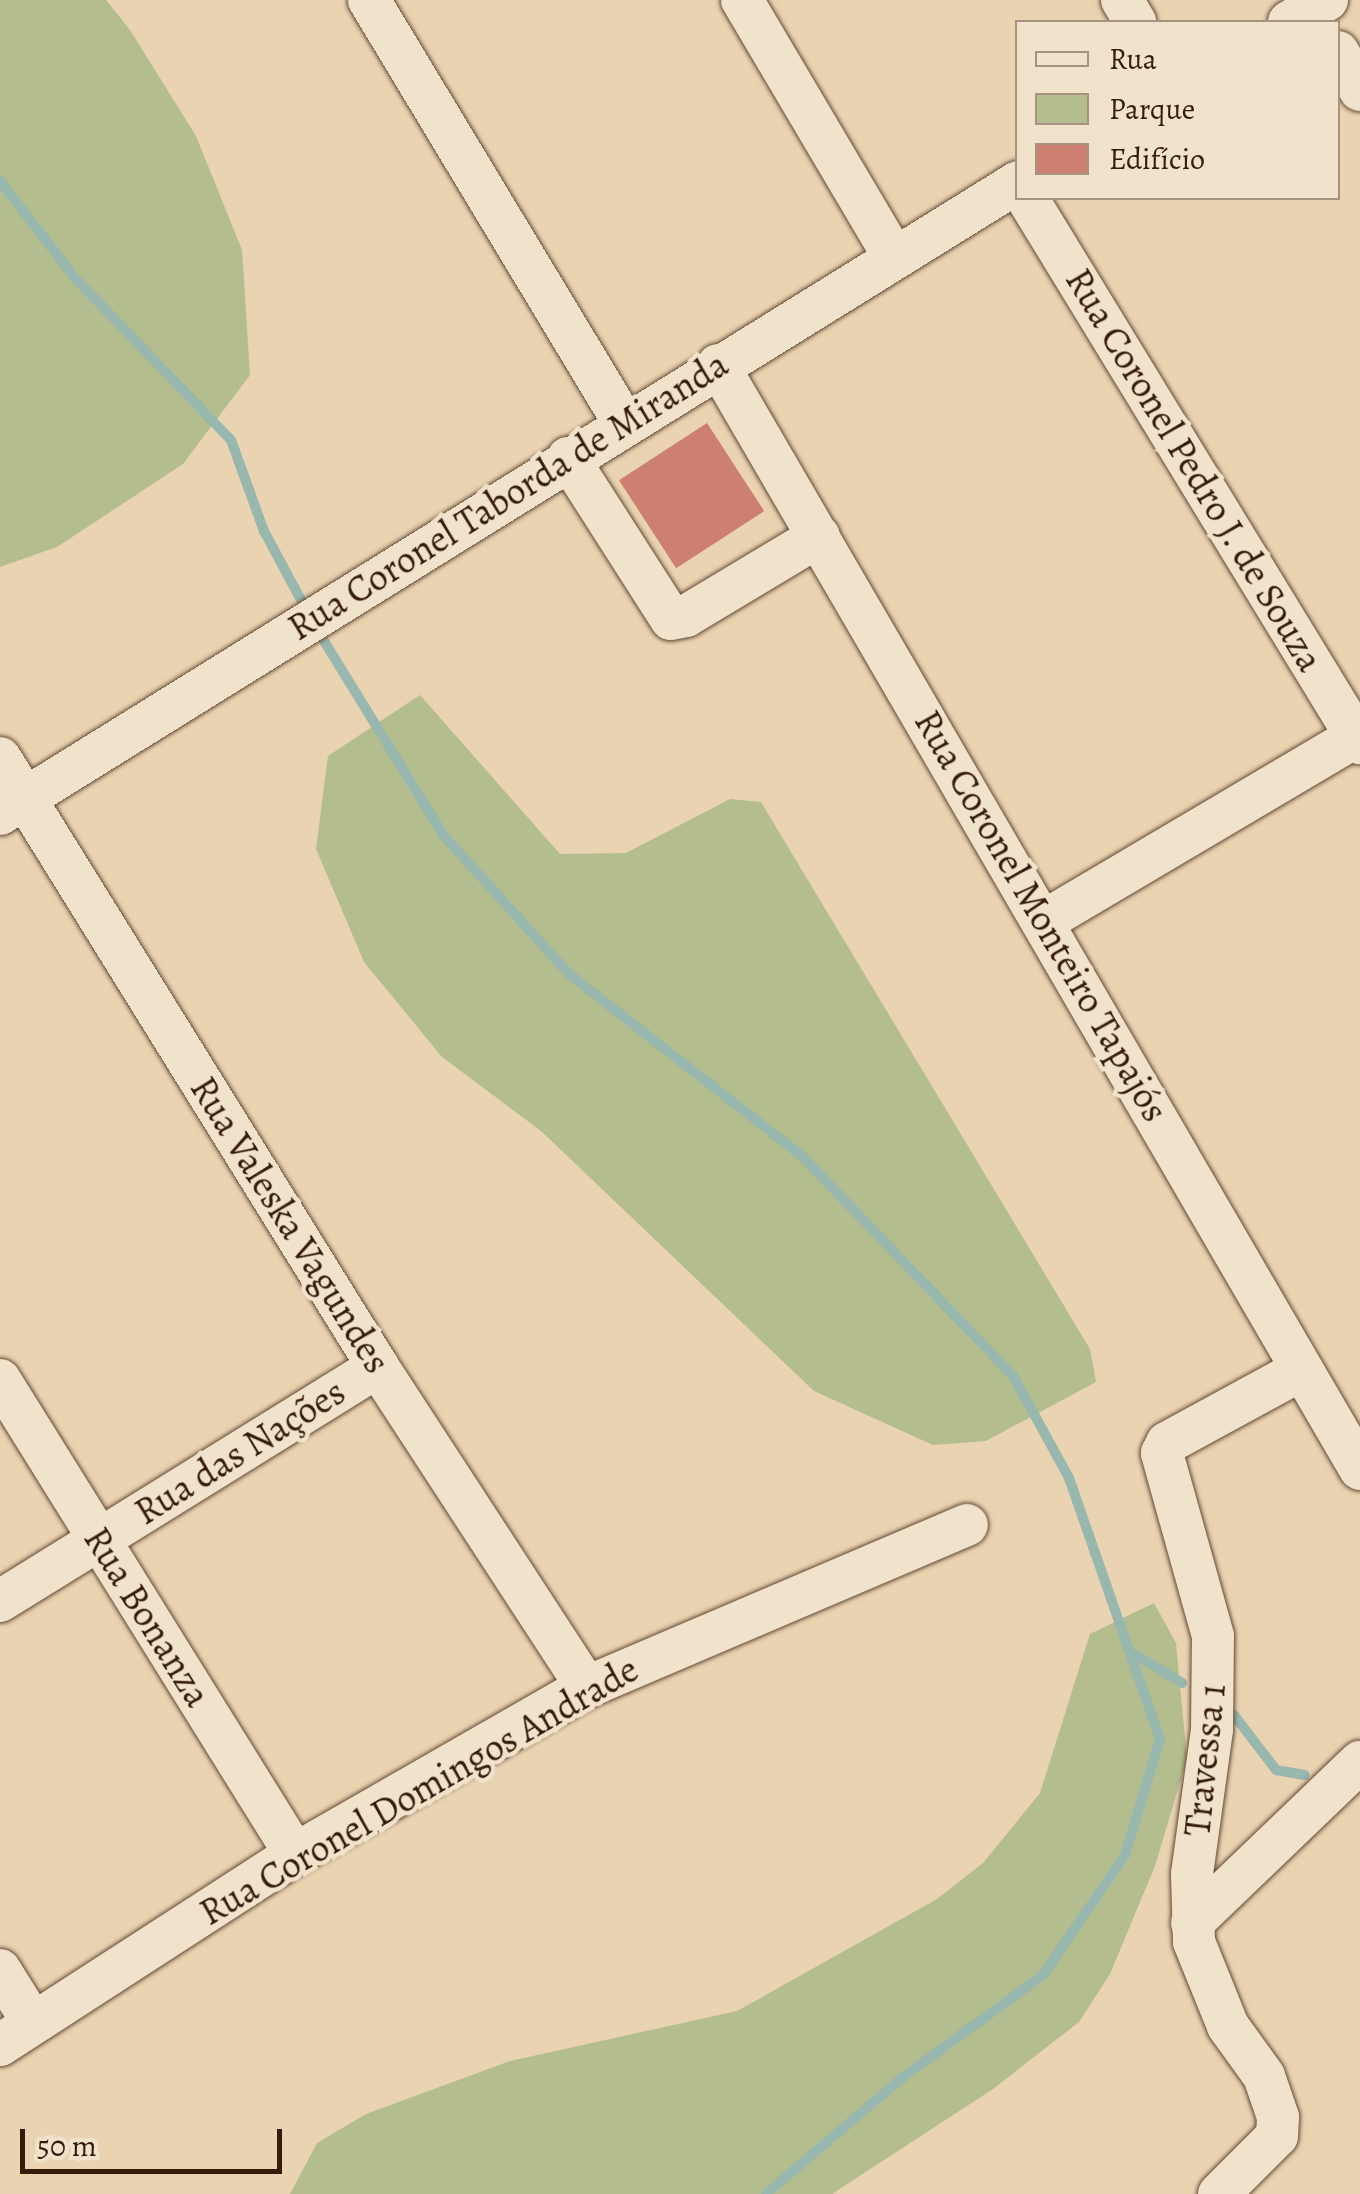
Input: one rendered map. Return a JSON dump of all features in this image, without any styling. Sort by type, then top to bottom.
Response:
[{"type":"street","points":[[369,0],[624,423]]},
{"type":"street","points":[[742,0],[893,255]]},
{"type":"street","points":[[1340,55],[1360,90]]},
{"type":"street","name":"Rua Coronel Taborda de Miranda","points":[[12,806],[893,255],[1015,184]]},
{"type":"street","name":"Rua Coronel Pedro J. de Souza","points":[[1028,200],[1359,738]]},
{"type":"street","name":"Rua Coronel Monteiro Tapajós","points":[[718,365],[1046,920],[1360,1470]]},
{"type":"street","points":[[568,458],[671,619],[819,536]]},
{"type":"street","points":[[1046,920],[1359,738]]},
{"type":"street","name":"Rua Valeska Vagundes","points":[[0,758],[12,806],[587,1687]]},
{"type":"street","name":"Rua das Nações","points":[[0,1601],[378,1366]]},
{"type":"street","name":"Travessa 1","points":[[1219,2194],[1277,2136],[1278,2117],[1264,2076],[1228,2026],[1205,1978],[1192,1923],[1216,1683],[1213,1636],[1162,1454],[1167,1443],[1301,1370]]},
{"type":"street","name":"Rua Bonanza","points":[[0,1380],[295,1854]]},
{"type":"street","name":"Rua Coronel Domingos Andrade","points":[[17,2034],[295,1854],[587,1687],[967,1525]]},
{"type":"street","points":[[1192,1923],[1360,1762]]},
{"type":"street","points":[[0,1970],[17,2034]]},
{"type":"green space","points":[[0,0],[106,0],[130,30],[196,136],[242,250],[250,375],[183,464],[57,547],[0,567]]},
{"type":"green space","points":[[420,695],[560,854],[626,853],[730,799],[761,802],[1090,1349],[1096,1382],[986,1441],[933,1445],[814,1391],[541,1131],[442,1057],[364,962],[316,849],[328,756]]},
{"type":"green space","points":[[1154,1603],[1176,1643],[1187,1759],[1155,1866],[1110,1974],[1079,2022],[993,2089],[832,2194],[290,2194],[317,2143],[366,2114],[510,2061],[737,2011],[937,1899],[983,1863],[1040,1793],[1090,1634]]},
{"type":"building","points":[[707,423],[764,511],[676,568],[619,480]]},
{"type":"waterway","points":[[0,181],[75,278],[231,440],[264,531],[308,613]]},
{"type":"waterway","points":[[316,628],[444,836],[569,974],[802,1156],[1013,1376],[1069,1478],[1160,1739],[1125,1855],[1043,1975],[903,2077],[766,2194]]},
{"type":"waterway","points":[[1136,1655],[1182,1683]]},
{"type":"waterway","points":[[1234,1715],[1276,1770],[1305,1775]]}]
